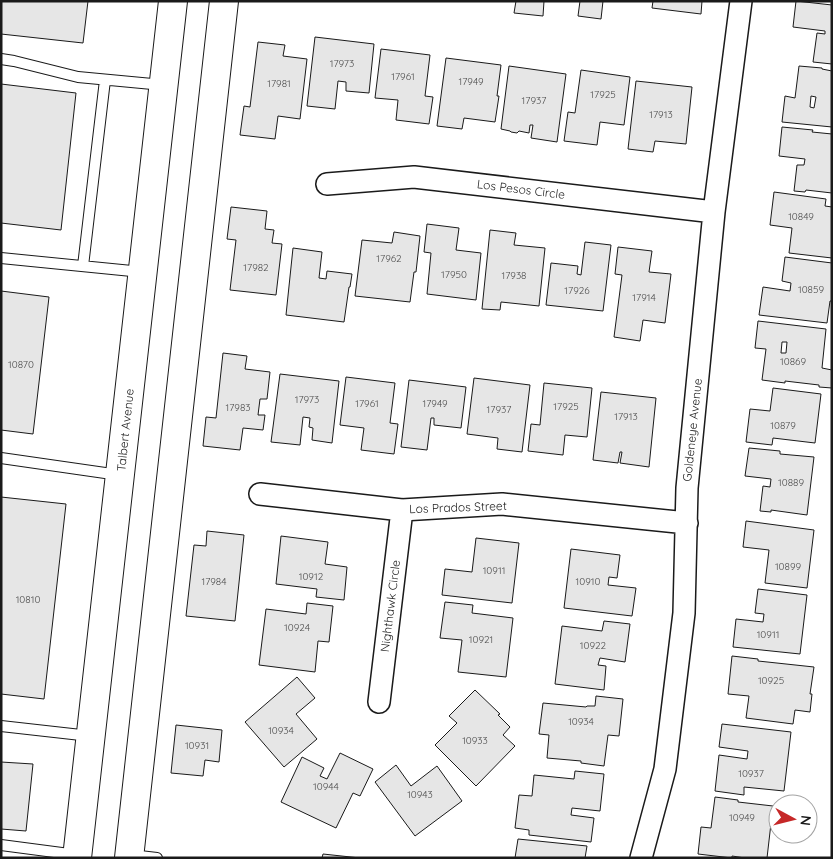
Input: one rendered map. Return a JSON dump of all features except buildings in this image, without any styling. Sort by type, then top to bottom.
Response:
[{"type":"main road","name":"Talbert Avenue","points":[[77,856],[173,1]]},
{"type":"main road","points":[[129,856],[224,1]]},
{"type":"street","name":"Goldeneye Avenue","points":[[641,858],[665,769],[684,613],[687,488],[714,212],[741,1]]},
{"type":"street","name":"Los Pesos Circle","points":[[328,184],[414,177],[714,212]]},
{"type":"street","name":"Los Prados Street","points":[[260,494],[402,510],[502,504],[687,524]]},
{"type":"street","name":"Nighthawk Circle","points":[[379,702],[402,510]]},
{"type":"lane","points":[[1,59],[78,77],[164,85]]},
{"type":"lane","points":[[83,266],[105,80]]},
{"type":"lane","points":[[1,258],[143,272]]},
{"type":"lane","points":[[1,458],[120,475]]},
{"type":"lane","points":[[1,726],[91,736]]},
{"type":"lane","points":[[1,845],[77,856]]},
{"type":"lane","points":[[129,856],[157,858]]}]
